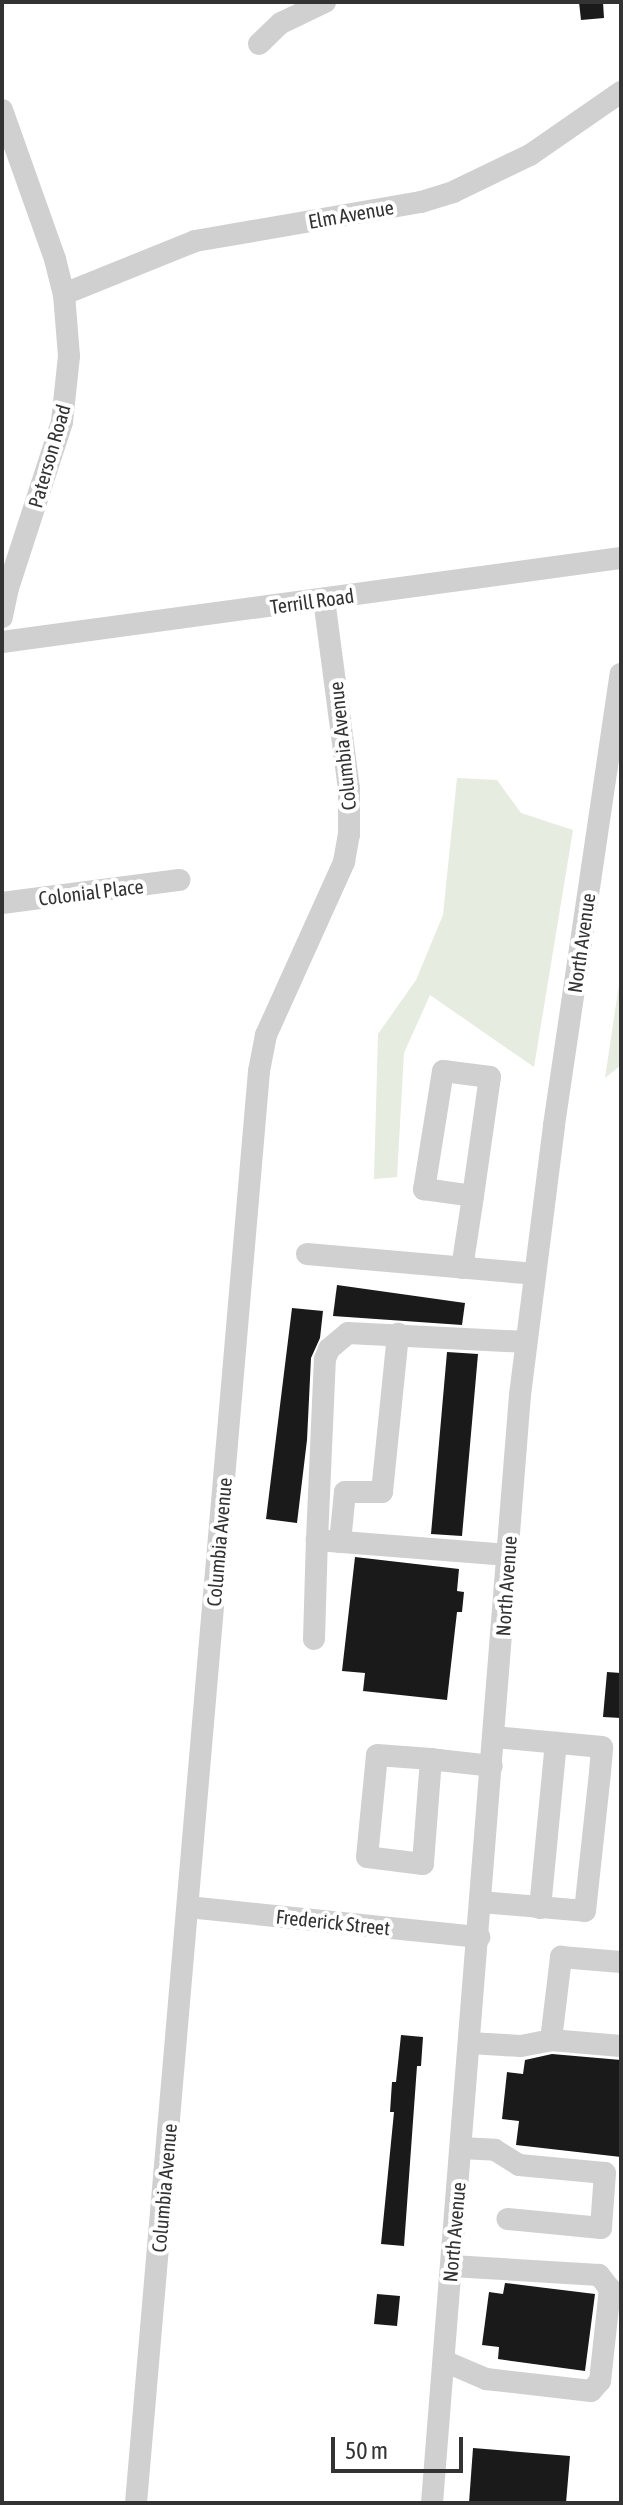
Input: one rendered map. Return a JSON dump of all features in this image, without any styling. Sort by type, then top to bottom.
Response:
[{"type":"street","points":[[259,44],[281,23],[325,2]]},
{"type":"street","name":"Elm Avenue","points":[[64,294],[195,241],[421,202],[453,192],[530,155],[621,92]]},
{"type":"street","name":"Paterson Road","points":[[2,110],[64,294],[69,356],[62,422],[8,588],[2,617]]},
{"type":"street","name":"Terrill Road","points":[[2,642],[621,558]]},
{"type":"street","name":"Columbia Avenue","points":[[136,2503],[259,1071],[271,1023],[344,862],[349,835],[349,789],[324,599]]},
{"type":"street","name":"North Avenue","points":[[432,2503],[526,1342],[621,674]]},
{"type":"street","name":"Colonial Place","points":[[2,903],[180,880]]},
{"type":"street","points":[[462,1268],[473,1196],[490,1077],[443,1071],[424,1189],[473,1196]]},
{"type":"street","points":[[307,1254],[534,1274]]},
{"type":"street","points":[[314,1639],[325,1359],[329,1349],[348,1333],[526,1342]]},
{"type":"street","points":[[340,1542],[345,1492],[382,1492],[398,1334]]},
{"type":"street","points":[[317,1540],[508,1555]]},
{"type":"street","points":[[481,1902],[585,1911],[602,1747],[494,1737]]},
{"type":"street","points":[[540,1908],[556,1743]]},
{"type":"street","points":[[431,1759],[423,1864],[367,1857],[377,1755],[431,1759],[492,1766]]},
{"type":"street","name":"Frederick Street","points":[[188,1907],[479,1937]]},
{"type":"street","points":[[551,2040],[561,1957],[621,1962]]},
{"type":"street","points":[[470,2043],[521,2046],[551,2040],[621,2046]]},
{"type":"street","points":[[461,2148],[495,2150],[519,2165],[605,2173],[601,2228],[507,2219]]},
{"type":"street","points":[[444,2361],[486,2379],[591,2391],[600,2381],[610,2289],[599,2275],[452,2266]]},
{"type":"shaded area","points":[[457,778],[497,780],[521,813],[573,830],[534,1067],[430,995],[404,1053],[397,1177],[374,1179],[378,1034],[416,980],[443,915]]},
{"type":"shaded area","points":[[621,971],[621,1065],[605,1078]]},
{"type":"building","points":[[579,2],[603,2],[604,18],[581,20]]},
{"type":"building","points":[[337,1285],[465,1303],[462,1325],[333,1316]]},
{"type":"building","points":[[292,1308],[323,1311],[320,1338],[311,1358],[307,1440],[297,1523],[266,1519]]},
{"type":"building","points":[[447,1352],[478,1354],[462,1536],[431,1534]]},
{"type":"building","points":[[355,1557],[459,1569],[457,1591],[464,1592],[462,1612],[457,1612],[447,1700],[363,1691],[365,1673],[342,1671]]},
{"type":"building","points":[[607,1672],[621,1673],[621,1718],[603,1717]]},
{"type":"building","points":[[401,2035],[423,2037],[421,2066],[417,2066],[404,2246],[381,2244],[394,2112],[390,2112],[392,2082],[396,2082]]},
{"type":"building","points":[[552,2054],[621,2060],[621,2157],[516,2145],[519,2121],[502,2119],[507,2072],[523,2074],[525,2060]]},
{"type":"building","points":[[505,2283],[595,2294],[585,2371],[498,2359],[499,2347],[482,2345],[489,2292],[503,2294]]},
{"type":"building","points":[[377,2294],[400,2296],[397,2326],[374,2324]]},
{"type":"building","points":[[473,2448],[570,2456],[566,2503],[469,2503]]}]
